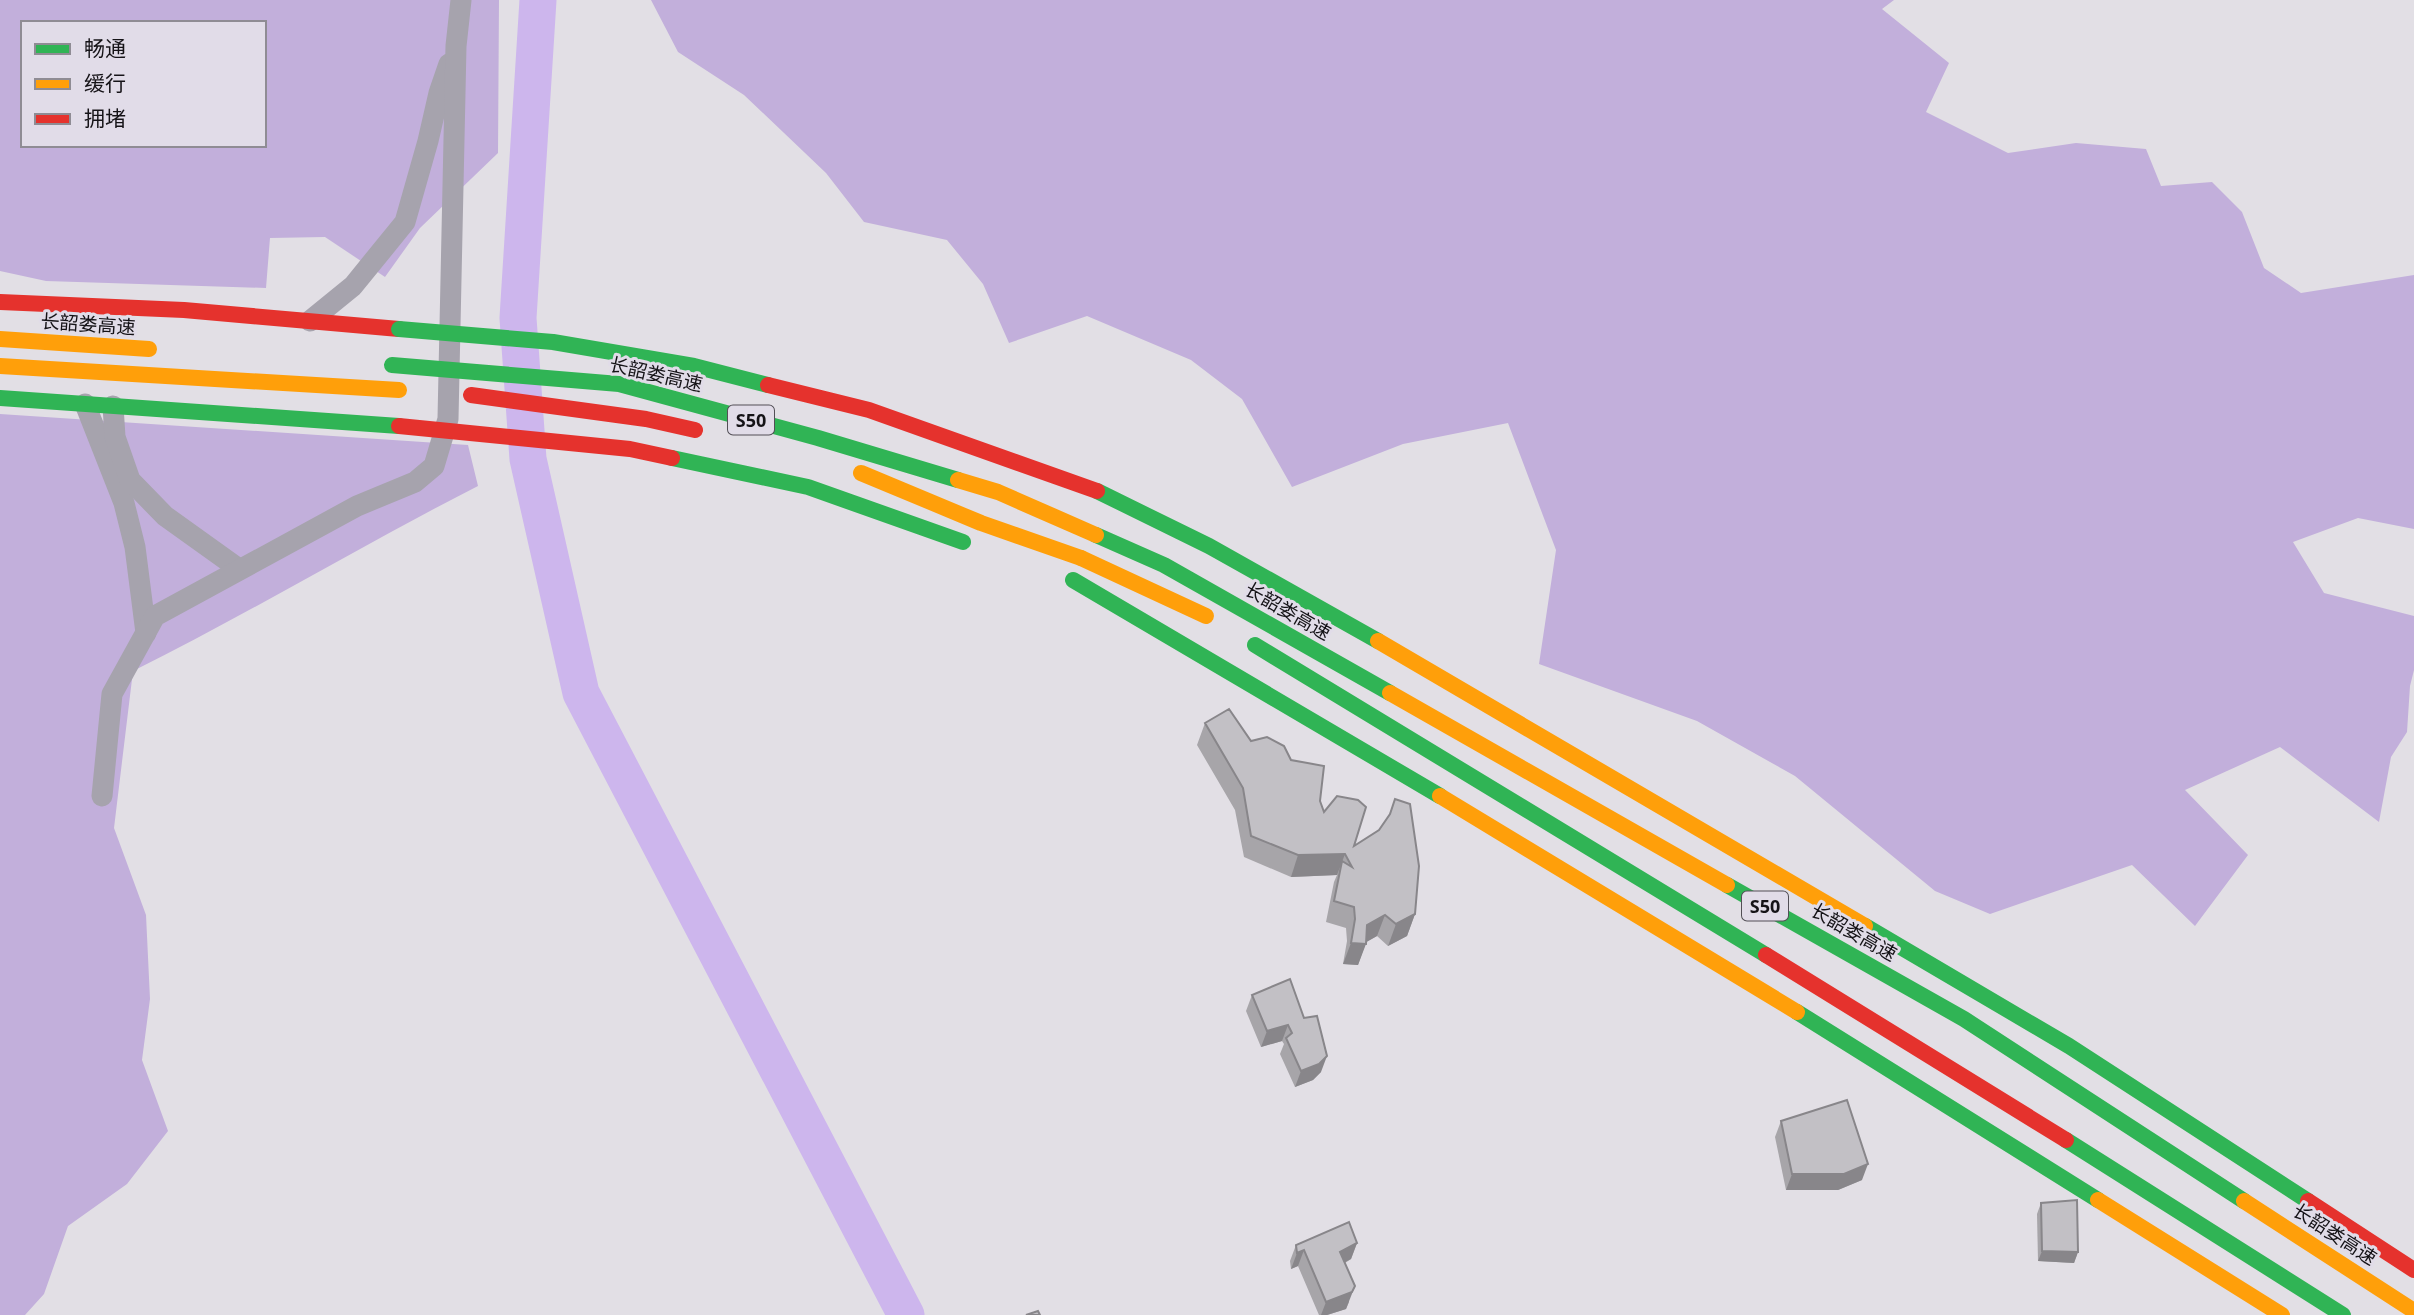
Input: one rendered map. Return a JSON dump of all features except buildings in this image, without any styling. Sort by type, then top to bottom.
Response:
[{"type":"highway","points":[[0,302],[184,310],[553,342],[694,366],[869,410],[1097,491],[1209,546],[1445,678],[2057,1039],[2414,1270]]},
{"type":"highway","name":"长韶娄高速","points":[[0,339],[162,349]]},
{"type":"highway","name":"长韶娄高速","points":[[385,364],[619,384],[818,438],[998,492],[1164,565],[1964,1019],[2414,1311]]},
{"type":"highway","name":"S50","points":[[0,366],[478,396],[646,419],[713,435]]},
{"type":"highway","points":[[0,398],[399,426],[643,451],[808,487],[984,549]]},
{"type":"highway","points":[[846,467],[981,523],[1081,558],[1193,608],[1217,623]]},
{"type":"highway","points":[[1066,578],[1203,655],[1871,1056],[2282,1315]]},
{"type":"highway","name":"S50","points":[[1241,637],[1946,1064],[2343,1315]]},
{"type":"street","points":[[102,796],[112,694],[155,616],[357,506],[415,482],[434,466],[448,419],[456,46],[461,0]]},
{"type":"street","points":[[310,321],[353,286],[405,222],[439,93],[456,46]]},
{"type":"street","points":[[85,404],[124,503],[135,547],[146,633]]},
{"type":"street","points":[[113,406],[115,437],[130,480],[165,516],[239,569]]},
{"type":"shaded area","points":[[0,0],[499,0],[498,153],[420,228],[385,277],[325,237],[270,238],[266,288],[46,281],[0,271]]},
{"type":"shaded area","points":[[651,0],[1894,0],[1882,9],[1949,63],[1926,112],[2008,153],[2076,143],[2146,149],[2161,186],[2212,182],[2242,212],[2264,268],[2301,293],[2414,275],[2414,529],[2358,518],[2293,542],[2324,593],[2414,616],[2414,670],[2410,686],[2407,732],[2391,757],[2379,822],[2280,747],[2185,790],[2248,855],[2195,926],[2132,865],[1990,914],[1935,891],[1795,776],[1697,721],[1539,664],[1556,550],[1508,423],[1403,444],[1292,487],[1242,399],[1191,360],[1087,316],[1009,343],[983,284],[947,240],[864,222],[826,173],[744,95],[678,52]]},
{"type":"shaded area","points":[[0,414],[468,445],[478,486],[133,671],[114,828],[146,915],[150,999],[142,1060],[168,1131],[127,1184],[68,1226],[44,1294],[25,1315],[0,1315]]},
{"type":"waterway","points":[[538,0],[518,318],[528,459],[581,693],[906,1315]]},
{"type":"traffic: fast","points":[[399,329],[553,342],[694,366],[768,385]]},
{"type":"traffic: fast","points":[[392,365],[619,384],[818,438],[958,480]]},
{"type":"traffic: fast","points":[[0,398],[399,426]]},
{"type":"traffic: fast","points":[[672,458],[808,487],[963,542]]},
{"type":"traffic: fast","points":[[1097,491],[1209,546],[1378,641]]},
{"type":"traffic: fast","points":[[1096,535],[1164,565],[1390,693]]},
{"type":"traffic: fast","points":[[1073,580],[1440,796]]},
{"type":"traffic: fast","points":[[1255,645],[1766,955]]},
{"type":"traffic: fast","points":[[1727,885],[1964,1019],[2244,1201]]},
{"type":"traffic: fast","points":[[1865,926],[2069,1046],[2308,1201]]},
{"type":"traffic: fast","points":[[1797,1012],[2098,1200]]},
{"type":"traffic: fast","points":[[2066,1140],[2343,1315]]},
{"type":"traffic: slow","points":[[0,339],[149,349]]},
{"type":"traffic: slow","points":[[0,366],[399,390]]},
{"type":"traffic: slow","points":[[861,473],[981,523],[1081,558]]},
{"type":"traffic: slow","points":[[958,480],[998,492],[1096,535]]},
{"type":"traffic: slow","points":[[1081,558],[1206,616]]},
{"type":"traffic: slow","points":[[1378,641],[1865,926]]},
{"type":"traffic: slow","points":[[1390,693],[1727,885]]},
{"type":"traffic: slow","points":[[1440,796],[1797,1012]]},
{"type":"traffic: slow","points":[[2098,1200],[2282,1315]]},
{"type":"traffic: slow","points":[[2244,1201],[2414,1311]]},
{"type":"traffic: jam","points":[[0,302],[184,310],[399,329]]},
{"type":"traffic: jam","points":[[768,385],[869,410],[1097,491]]},
{"type":"traffic: jam","points":[[471,395],[646,419],[695,430]]},
{"type":"traffic: jam","points":[[399,426],[630,449],[672,458]]},
{"type":"traffic: jam","points":[[1766,955],[2066,1140]]},
{"type":"traffic: jam","points":[[2308,1201],[2414,1270]]}]
